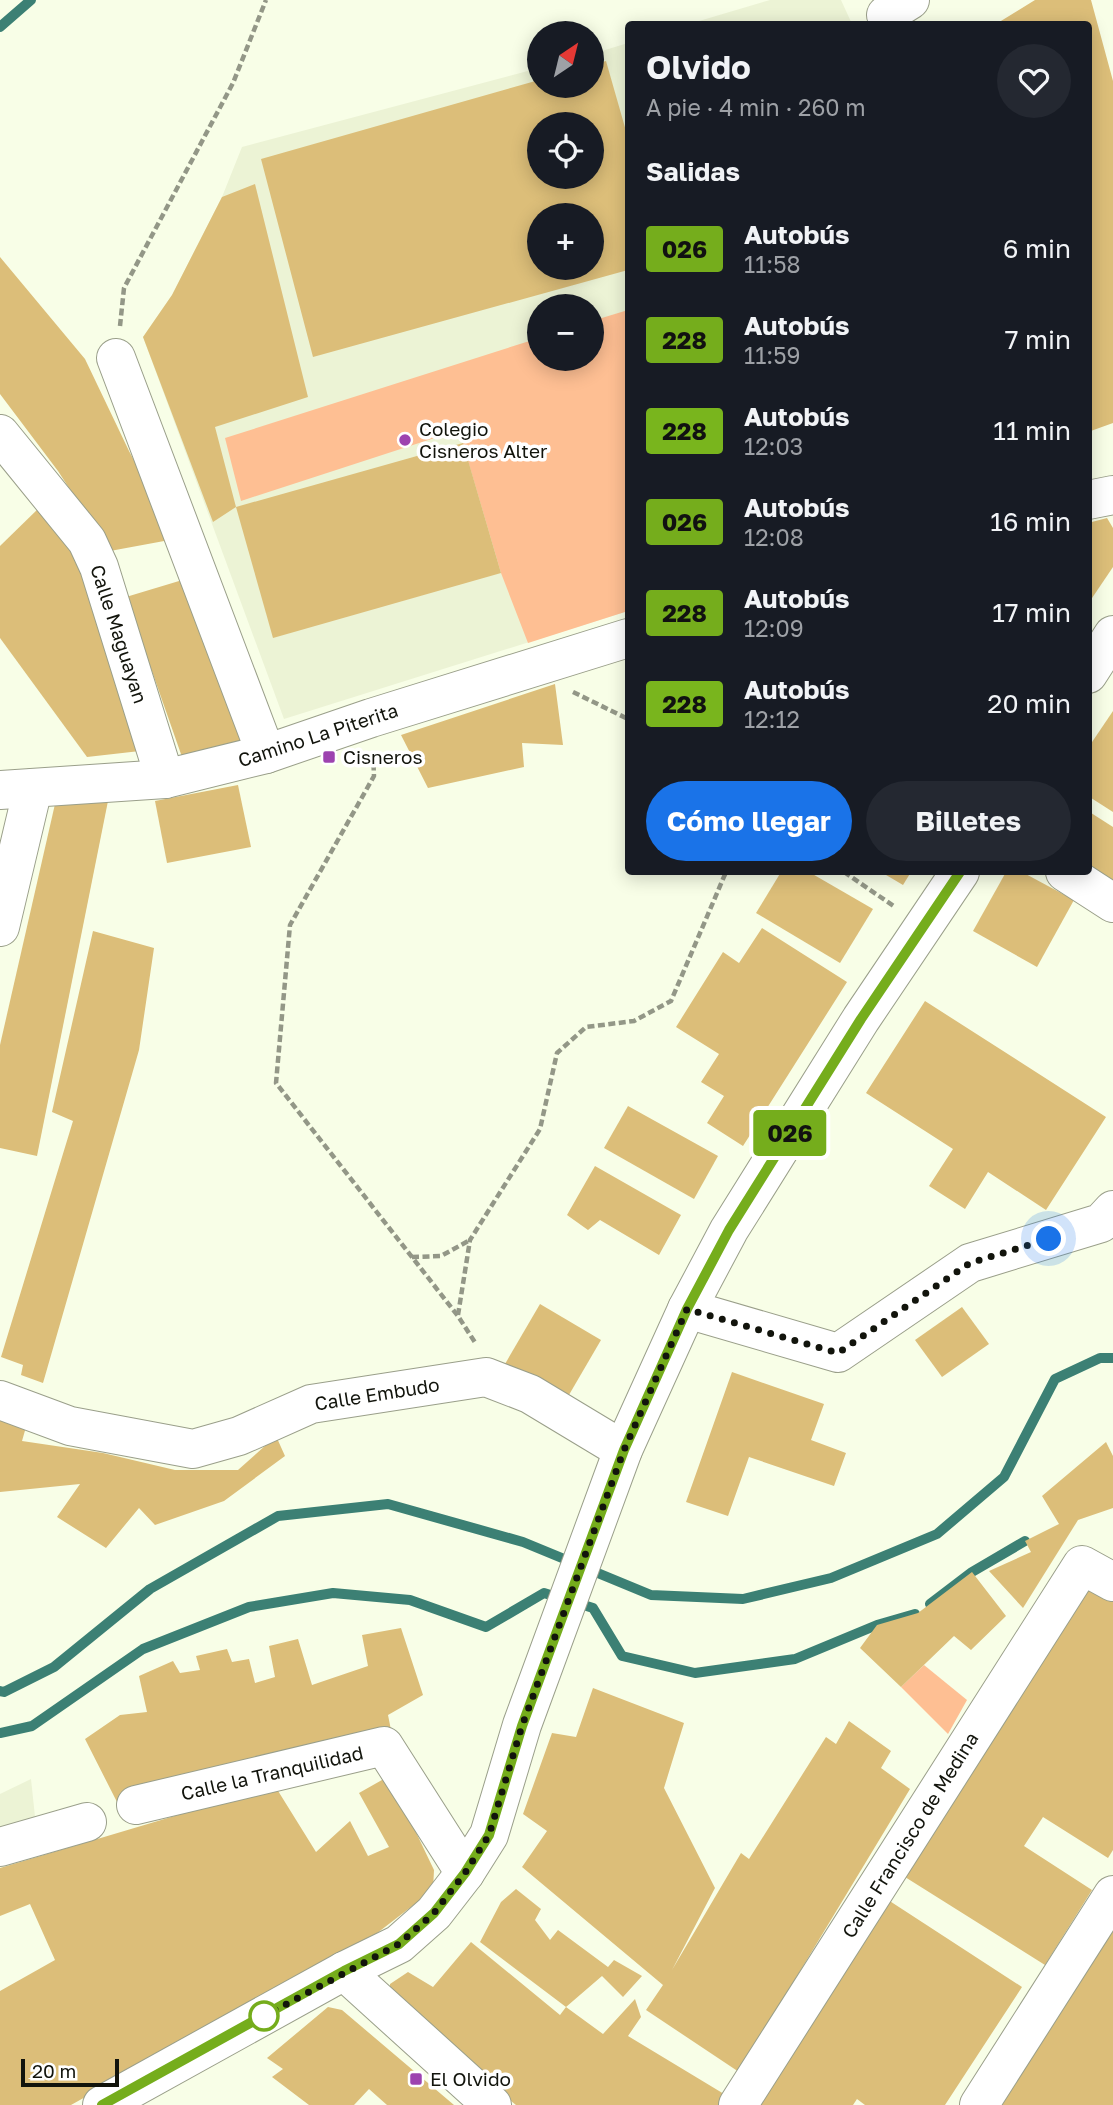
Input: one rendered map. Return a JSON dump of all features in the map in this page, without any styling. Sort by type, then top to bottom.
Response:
[{"type":"street","points":[[116,358],[266,754]]},
{"type":"street","name":"Calle Maguayan","points":[[0,435],[87,541],[99,567],[165,779]]},
{"type":"street","points":[[1092,499],[1113,495]]},
{"type":"street","points":[[1092,668],[1113,635]]},
{"type":"street","name":"Camino La Piterita","points":[[17,789],[165,779],[266,754],[371,718],[625,639]]},
{"type":"street","points":[[0,927],[17,789]]},
{"type":"street","points":[[102,2105],[344,1971],[399,1944],[434,1913],[465,1873],[489,1835],[522,1726],[624,1450],[687,1309],[729,1230],[861,1019],[958,875]]},
{"type":"street","points":[[1070,875],[1113,903]]},
{"type":"street","points":[[687,1309],[838,1353],[970,1263],[1101,1223],[1113,1210]]},
{"type":"street","points":[[486,1377],[530,1395],[624,1450]]},
{"type":"street","name":"Calle Embudo","points":[[0,1400],[70,1426],[193,1449],[239,1436],[311,1404],[486,1377]]},
{"type":"street","name":"Calle Francisco de Medina","points":[[738,2105],[1097,1574]]},
{"type":"street","name":"Calle la Tranquilidad","points":[[136,1805],[384,1746],[465,1873]]},
{"type":"street","points":[[0,1847],[87,1822]]},
{"type":"street","points":[[979,2105],[1113,1895]]},
{"type":"street","points":[[344,1971],[492,2105]]},
{"type":"path","points":[[116,358],[124,288],[233,83],[266,0]]},
{"type":"path","points":[[566,657],[573,693],[625,718]]},
{"type":"path","points":[[371,718],[374,776],[290,925],[276,1083],[458,1316],[484,1356],[486,1377]]},
{"type":"path","points":[[458,1316],[470,1240],[540,1129],[557,1053],[586,1027],[634,1021],[671,1001],[725,875]]},
{"type":"path","points":[[848,875],[923,926]]},
{"type":"path","points":[[412,1257],[441,1255],[470,1240]]},
{"type":"shaded area","points":[[770,0],[841,0],[851,21],[699,21]]},
{"type":"shaded area","name":"Colegio Cisneros Alter","points":[[625,44],[625,612],[284,719],[143,337],[172,295],[222,197],[242,147],[527,71],[527,98],[604,98],[604,50]]},
{"type":"shaded area","points":[[625,311],[625,612],[528,643],[501,573],[459,430],[241,501],[225,438],[527,342],[527,371],[604,371],[604,317]]},
{"type":"shaded area","points":[[924,1665],[967,1700],[948,1734],[901,1687]]},
{"type":"shaded area","points":[[31,1779],[36,1826],[0,1832],[0,1794]]},
{"type":"building","points":[[1035,0],[1091,0],[1113,81],[1113,423],[1092,431],[1092,21],[1001,21]]},
{"type":"building","points":[[606,61],[625,128],[625,271],[604,277],[604,203],[527,203],[527,280],[592,280],[541,294],[527,294],[527,298],[313,357],[261,159],[527,83],[527,98],[604,98]]},
{"type":"building","points":[[255,184],[308,397],[215,427],[236,507],[213,522],[143,337],[172,295],[222,197]]},
{"type":"building","points":[[0,257],[85,359],[175,539],[110,551],[58,471],[0,394]]},
{"type":"building","points":[[463,443],[501,573],[273,638],[236,507]]},
{"type":"building","points":[[41,506],[76,557],[140,751],[87,757],[0,638],[0,546]]},
{"type":"building","points":[[1107,518],[1113,528],[1113,567],[1092,598],[1092,522]]},
{"type":"building","points":[[189,578],[244,741],[182,757],[126,597]]},
{"type":"building","points":[[555,684],[563,745],[522,743],[524,767],[428,788],[401,735]]},
{"type":"building","points":[[1113,711],[1113,812],[1092,799],[1092,742]]},
{"type":"building","points":[[238,785],[251,847],[167,863],[155,801]]},
{"type":"building","points":[[108,801],[37,1156],[0,1148],[0,1045],[55,804]]},
{"type":"building","points":[[1092,814],[1113,827],[1113,885],[1092,872]]},
{"type":"building","points":[[779,875],[814,875],[873,909],[840,963],[756,913]]},
{"type":"building","points":[[886,875],[909,875],[903,885]]},
{"type":"building","points":[[1004,875],[1028,875],[1074,900],[1037,967],[973,931]]},
{"type":"building","points":[[762,928],[847,982],[743,1146],[707,1123],[724,1096],[701,1082],[719,1054],[676,1027],[723,952],[739,963]]},
{"type":"building","points":[[93,931],[154,948],[139,1050],[43,1383],[21,1375],[23,1365],[1,1357],[73,1121],[52,1112]]},
{"type":"building","points":[[925,1001],[1106,1117],[1046,1210],[988,1172],[965,1209],[929,1186],[953,1149],[866,1093]]},
{"type":"building","points":[[628,1106],[718,1156],[694,1199],[604,1148]]},
{"type":"building","points":[[595,1166],[681,1215],[659,1255],[600,1220],[588,1230],[567,1215]]},
{"type":"building","points":[[540,1304],[601,1340],[566,1400],[505,1364]]},
{"type":"building","points":[[962,1307],[989,1344],[942,1377],[915,1340]]},
{"type":"building","points":[[732,1372],[824,1404],[811,1440],[846,1453],[834,1486],[749,1457],[728,1516],[686,1502]]},
{"type":"building","points":[[0,1415],[26,1427],[22,1441],[103,1453],[175,1470],[238,1470],[276,1436],[285,1456],[224,1501],[155,1525],[139,1508],[106,1548],[57,1517],[80,1484],[0,1492]]},
{"type":"building","points":[[1106,1442],[1113,1456],[1113,1508],[1078,1520],[1023,1608],[989,1571],[1031,1552],[1025,1541],[1059,1524],[1042,1496]]},
{"type":"building","points":[[972,1572],[1006,1616],[971,1650],[954,1636],[901,1687],[860,1648],[877,1625],[918,1613]]},
{"type":"building","points":[[1091,1583],[1113,1597],[1113,1850],[1108,1858],[1043,1817],[1024,1846],[1092,1890],[1045,1965],[905,1877]]},
{"type":"building","points":[[401,1628],[423,1695],[388,1715],[391,1730],[117,1802],[85,1739],[120,1715],[147,1712],[139,1676],[173,1661],[180,1673],[200,1670],[196,1656],[227,1649],[232,1662],[249,1659],[255,1683],[275,1677],[269,1646],[298,1639],[312,1685],[368,1666],[362,1635]]},
{"type":"building","points":[[593,1688],[684,1723],[664,1788],[715,1888],[672,1970],[741,1853],[749,1859],[826,1737],[836,1744],[849,1721],[891,1751],[881,1768],[910,1789],[739,2072],[646,2010],[663,1985],[522,1867],[547,1831],[523,1814],[552,1733],[576,1737]]},
{"type":"building","points":[[389,1776],[434,1870],[433,1890],[372,1937],[71,2105],[0,2105],[0,1991],[55,1960],[30,1904],[0,1916],[0,1868],[275,1786],[316,1852],[350,1821],[368,1856],[389,1847],[359,1793]]},
{"type":"building","points":[[516,1889],[541,1909],[535,1920],[550,1940],[558,1930],[608,1967],[614,1960],[642,1976],[623,1997],[602,1976],[566,2007],[480,1942],[501,1902]]},
{"type":"building","points":[[882,1896],[1022,1987],[945,2105],[865,2105],[857,2099],[853,2105],[746,2105]]},
{"type":"building","points":[[1113,1929],[1113,2105],[1002,2105]]},
{"type":"building","points":[[471,1942],[560,2015],[566,2007],[603,2034],[635,1999],[641,2017],[628,2036],[729,2097],[723,2105],[516,2105],[390,2003],[390,1984],[408,1972],[433,1987]]},
{"type":"building","points":[[328,2007],[342,2010],[454,2105],[387,2105],[369,2089],[354,2105],[309,2105],[272,2077],[283,2069],[267,2058]]},
{"type":"waterway","points":[[0,27],[31,0]]},
{"type":"waterway","points":[[588,1569],[651,1595],[743,1599],[831,1578],[937,1534],[1004,1477],[1055,1379],[1100,1358],[1113,1358]]},
{"type":"waterway","points":[[0,1691],[4,1692],[54,1667],[150,1589],[278,1516],[388,1504],[523,1542],[574,1563]]},
{"type":"waterway","points":[[930,1604],[972,1572],[1025,1541]]},
{"type":"waterway","points":[[0,1733],[32,1726],[143,1649],[249,1607],[333,1593],[410,1600],[486,1627],[544,1593],[560,1598]]},
{"type":"waterway","points":[[574,1602],[593,1608],[622,1656],[695,1673],[795,1659],[877,1625],[915,1614]]},
{"type":"bus line","name":"026","points":[[102,2105],[344,1971],[399,1944],[434,1913],[465,1873],[489,1835],[522,1726],[624,1450],[687,1309],[729,1230],[861,1019],[958,875]]},
{"type":"place","name":"Colegio Cisneros Alter","points":[[405,440]]},
{"type":"place","name":"Cisneros","points":[[329,757]]},
{"type":"place","name":"El Olvido","points":[[416,2079]]},
{"type":"route","points":[[264,2016],[399,1944],[434,1913],[465,1873],[489,1835],[522,1726],[624,1450],[687,1309],[838,1353],[970,1263],[1049,1239]]}]
